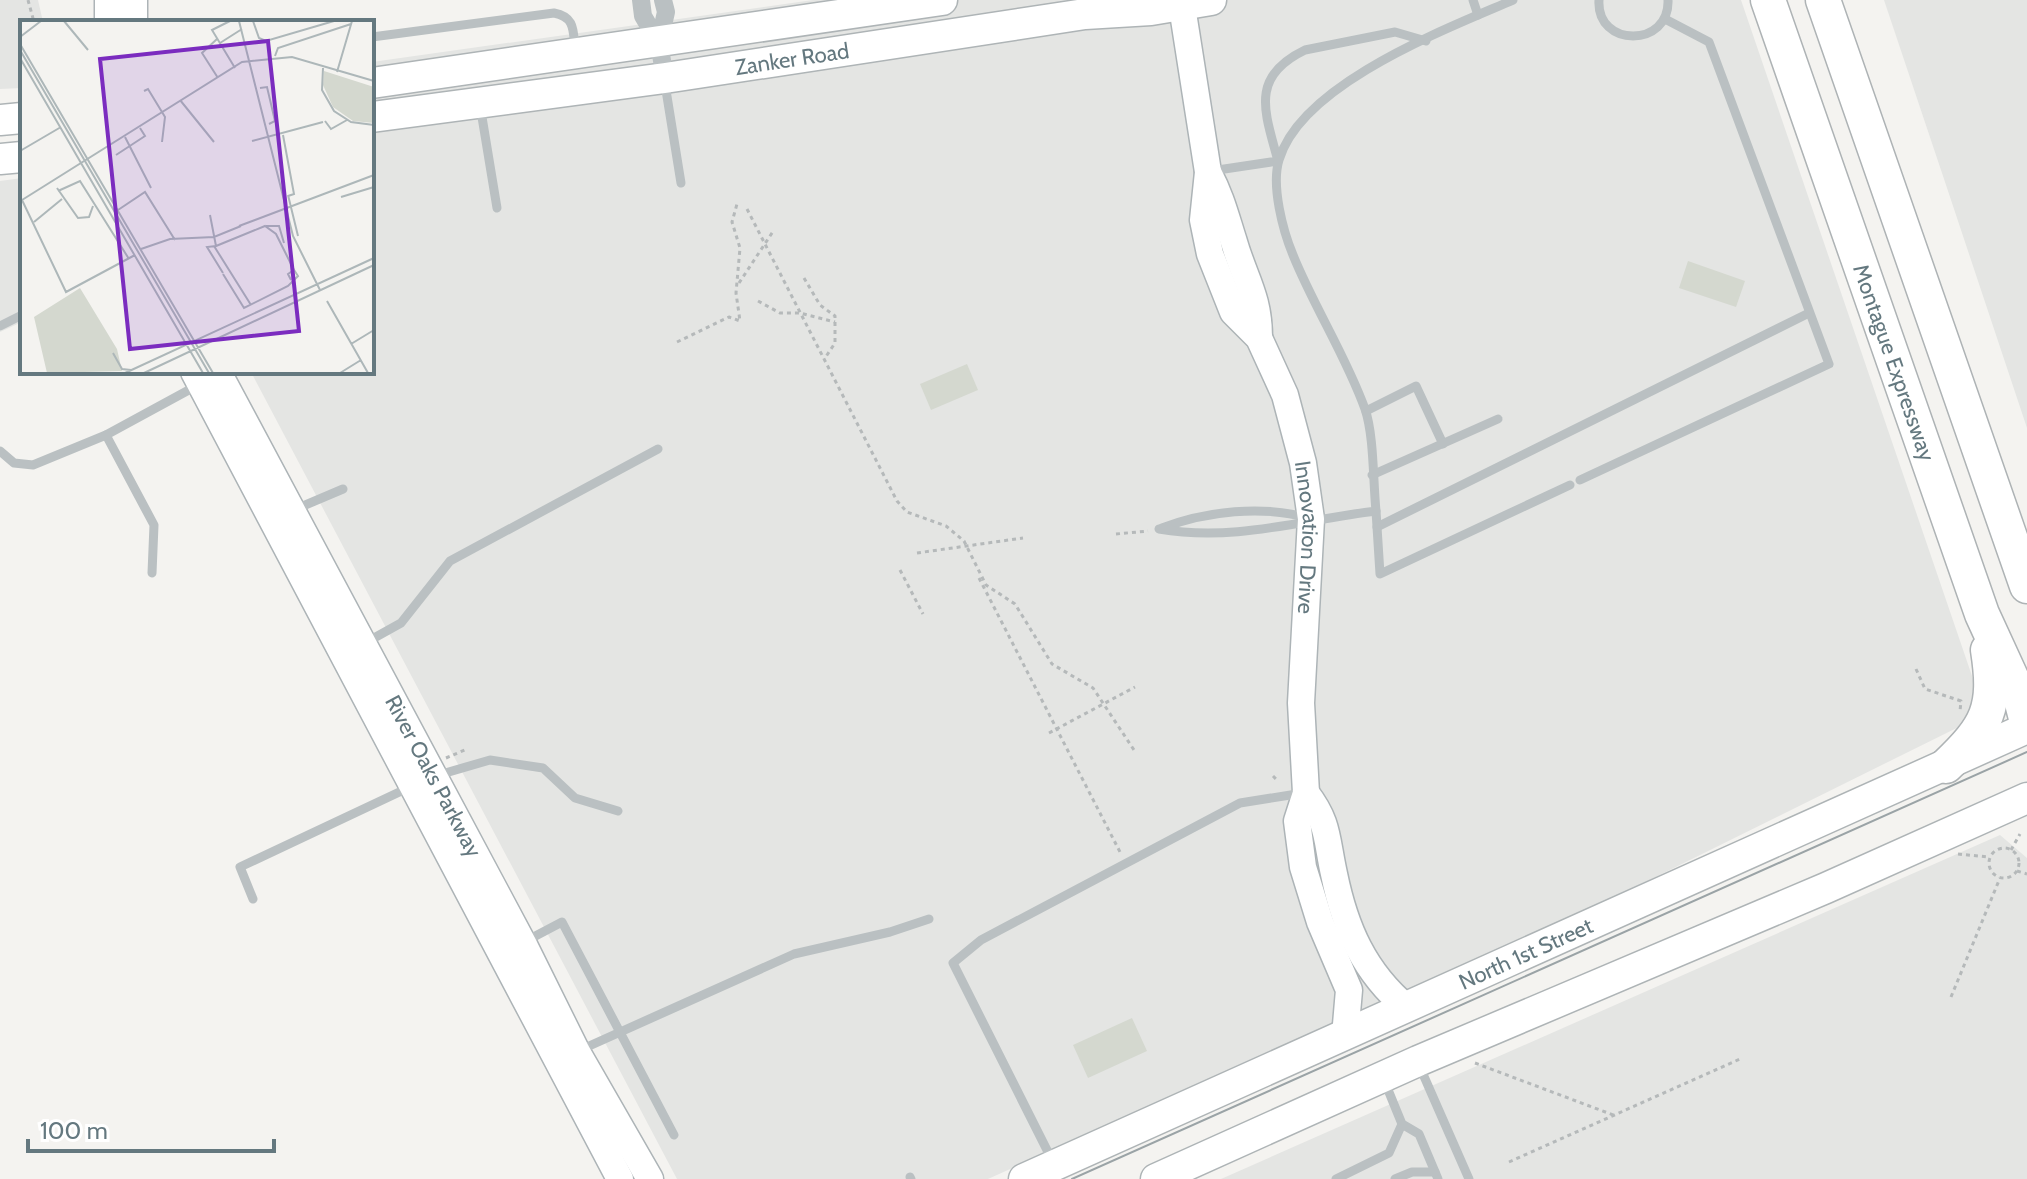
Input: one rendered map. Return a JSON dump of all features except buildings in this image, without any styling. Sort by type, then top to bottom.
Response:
[{"type":"highway","name":"Montague Expressway","points":[[1768,0],[1982,614],[2021,699],[2027,725]]},
{"type":"highway","points":[[1823,0],[2027,586]]},
{"type":"highway","points":[[1946,766],[1972,741],[1991,706],[1992,676],[1982,614]]},
{"type":"main road","name":"Zanker Road","points":[[374,83],[575,56],[942,0]]},
{"type":"main road","name":"Zanker Road","points":[[374,117],[665,78],[1085,14],[1192,2]]},
{"type":"main road","points":[[0,120],[20,118]]},
{"type":"main road","name":"North 1st Street","points":[[1024,1179],[1946,766],[2027,725]]},
{"type":"main road","points":[[1156,1179],[1418,1061],[1826,888],[2027,798]]},
{"type":"street","points":[[641,0],[643,16],[659,43],[665,78]]},
{"type":"street","points":[[659,43],[666,12],[663,0]]},
{"type":"street","name":"Innovation Drive","points":[[1192,2],[1208,172],[1226,207],[1233,241],[1259,308],[1259,338],[1285,395],[1296,431],[1311,519],[1301,703],[1306,793],[1297,821],[1303,867],[1320,922],[1349,990],[1345,1036]]},
{"type":"street","name":"River Oaks Parkway","points":[[208,376],[354,649],[430,773],[568,1057],[620,1179]]},
{"type":"street","name":"Innovation Drive","points":[[1306,793],[1324,817],[1338,893],[1362,958],[1374,977],[1407,1008]]},
{"type":"street","name":"River Oaks Parkway","points":[[568,1057],[650,1179]]},
{"type":"lane","points":[[1473,0],[1478,15]]},
{"type":"lane","points":[[1278,161],[1295,129],[1317,103],[1341,85],[1513,0]]},
{"type":"lane","points":[[1599,0],[1602,18],[1611,30],[1625,37],[1641,37],[1655,31],[1665,19],[1668,0]]},
{"type":"lane","points":[[374,37],[554,13],[565,15],[572,22],[575,56]]},
{"type":"lane","points":[[1580,480],[1829,364],[1709,42],[1665,19]]},
{"type":"lane","points":[[1426,41],[1395,32],[1305,50],[1282,63],[1264,92],[1278,161],[1279,197],[1291,252],[1366,411],[1380,574],[1570,485]]},
{"type":"lane","points":[[665,78],[681,183]]},
{"type":"lane","points":[[479,104],[497,208]]},
{"type":"lane","points":[[1208,172],[1278,161]]},
{"type":"lane","points":[[1377,527],[1809,313]]},
{"type":"lane","points":[[0,326],[20,316]]},
{"type":"lane","points":[[0,451],[14,463],[33,465],[106,435],[208,376]]},
{"type":"lane","points":[[1366,411],[1416,386],[1443,444]]},
{"type":"lane","points":[[1372,475],[1498,419]]},
{"type":"lane","points":[[106,435],[154,525],[152,573]]},
{"type":"lane","points":[[354,649],[401,623],[450,561],[658,449]]},
{"type":"lane","points":[[283,516],[343,489]]},
{"type":"lane","points":[[1159,529],[1192,516],[1283,511],[1311,519]]},
{"type":"lane","points":[[1159,529],[1193,535],[1284,529],[1311,519],[1376,511]]},
{"type":"lane","points":[[253,899],[240,867],[430,773],[490,760],[543,768],[575,798],[618,811]]},
{"type":"lane","points":[[1055,1165],[953,963],[981,940],[1240,803],[1306,793]]},
{"type":"lane","points":[[568,1057],[794,954],[890,932],[929,919]]},
{"type":"lane","points":[[513,948],[562,922],[674,1135]]},
{"type":"lane","points":[[1418,1061],[1469,1179]]},
{"type":"lane","points":[[1383,1077],[1402,1124],[1419,1134],[1436,1175],[1412,1172],[1395,1179]]},
{"type":"lane","points":[[1336,1179],[1389,1153],[1402,1124]]},
{"type":"path","points":[[28,0],[33,20]]},
{"type":"path","points":[[677,342],[729,317],[740,321],[736,293],[740,248],[732,222],[737,204]]},
{"type":"path","points":[[747,209],[897,501],[914,516],[955,531],[964,541],[1056,730],[1126,863]]},
{"type":"path","points":[[739,283],[754,266],[763,242],[774,230]]},
{"type":"path","points":[[804,278],[820,305],[835,316],[835,343],[824,359]]},
{"type":"path","points":[[758,301],[780,313],[800,313],[835,322]]},
{"type":"path","points":[[1116,534],[1159,529]]},
{"type":"path","points":[[917,553],[1023,538]]},
{"type":"path","points":[[900,570],[923,614]]},
{"type":"path","points":[[978,574],[986,585],[1015,604],[1052,664],[1093,688],[1136,753]]},
{"type":"path","points":[[1916,669],[1925,689],[1961,701],[1958,711],[1970,716]]},
{"type":"path","points":[[1049,733],[1135,687]]},
{"type":"path","points":[[430,773],[467,749]]},
{"type":"path","points":[[2011,850],[2020,834]]},
{"type":"path","points":[[2001,848],[2011,850],[2018,857],[2017,871],[2009,877],[2000,878],[1989,867],[1990,857],[2001,848]]},
{"type":"path","points":[[1953,849],[1965,857],[1982,854],[1990,857]]},
{"type":"path","points":[[2017,871],[2027,874]]},
{"type":"path","points":[[1951,997],[2000,878]]},
{"type":"path","points":[[1509,1162],[1740,1059]]},
{"type":"path","points":[[1467,1060],[1616,1116]]},
{"type":"shaded area","points":[[0,0],[38,0],[43,20],[20,20],[20,88],[0,89]]},
{"type":"shaded area","points":[[813,0],[1741,0],[1985,714],[1615,897],[988,1179],[677,1179],[252,374],[374,374],[374,62]]},
{"type":"shaded area","points":[[1884,0],[2027,0],[2027,428],[1944,179]]},
{"type":"shaded area","points":[[20,178],[20,323],[0,332],[0,181]]},
{"type":"shaded area","points":[[1688,261],[1745,281],[1736,307],[1679,288]]},
{"type":"shaded area","points":[[967,364],[978,390],[931,410],[920,384]]},
{"type":"shaded area","points":[[2000,835],[2027,858],[2027,1179],[1221,1179]]},
{"type":"shaded area","points":[[1132,1018],[1147,1051],[1088,1078],[1073,1045]]},
{"type":"tram line","points":[[1072,1179],[2027,752]]}]
